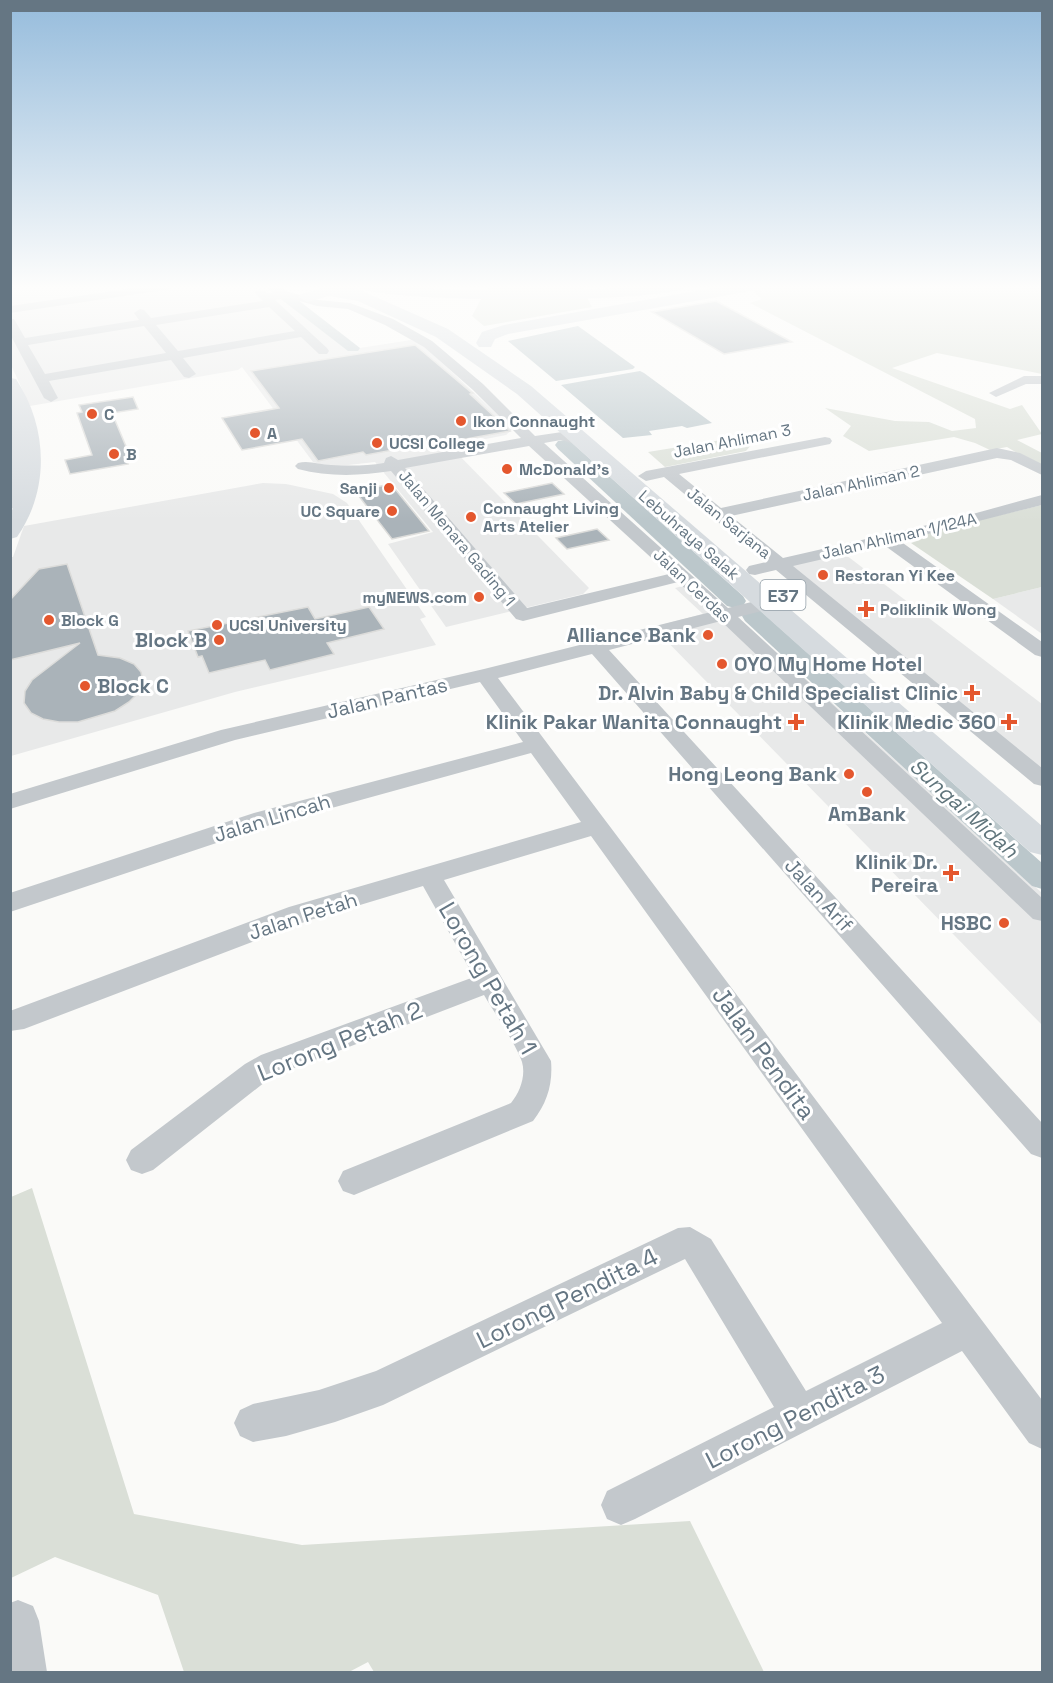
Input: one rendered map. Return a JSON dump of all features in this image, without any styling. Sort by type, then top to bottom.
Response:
[{"type":"highway","name":"Lebuhraya Salak","points":[[490,365],[548,411],[1042,844]]},
{"type":"highway","name":"Lebuhraya Salak","points":[[515,365],[656,474],[754,570],[1042,817]]},
{"type":"highway","points":[[10,406],[20,455],[10,502]]},
{"type":"highway","points":[[10,423],[17,455],[10,493]]},
{"type":"main road","points":[[10,533],[29,494],[34,464],[33,447],[20,402],[11,383]]},
{"type":"street","points":[[33,365],[51,398]]},
{"type":"street","points":[[40,379],[125,365]]},
{"type":"street","points":[[182,365],[189,374]]},
{"type":"street","name":"Jalan Cerdas","points":[[452,365],[1042,912]]},
{"type":"street","points":[[996,393],[1024,380],[1042,380]]},
{"type":"street","points":[[529,437],[550,426],[548,411]]},
{"type":"street","points":[[303,466],[329,470],[369,470],[394,463],[529,437],[562,436],[582,442]]},
{"type":"street","name":"Jalan Ahliman 3","points":[[656,474],[825,441]]},
{"type":"street","name":"Jalan Ahliman 2","points":[[717,514],[997,453],[1015,456],[1042,470]]},
{"type":"street","name":"Jalan Menara Gading 1","points":[[394,463],[523,615],[681,576]]},
{"type":"street","name":"Jalan Sarjana","points":[[656,474],[717,514],[1042,779]]},
{"type":"street","name":"Jalan Ahliman 1/124A","points":[[754,570],[1042,500]]},
{"type":"street","points":[[886,539],[1042,651]]},
{"type":"street","name":"Jalan Pantas","points":[[10,802],[229,735],[485,675],[767,603]]},
{"type":"street","name":"Jalan Arif","points":[[596,647],[1040,1138]]},
{"type":"street","name":"Jalan Pendita","points":[[485,675],[1042,1430]]},
{"type":"street","name":"Jalan Lincah","points":[[10,903],[262,819],[537,745]]},
{"type":"street","name":"Jalan Petah","points":[[14,1022],[298,914],[596,826]]},
{"type":"street","name":"Lorong Petah 1","points":[[354,1181],[522,1112],[531,1102],[536,1090],[536,1061],[430,876]]},
{"type":"street","name":"Lorong Petah 2","points":[[142,1160],[255,1073],[271,1064],[490,982]]},
{"type":"street","name":"Lorong Pendita 4","points":[[253,1423],[290,1417],[352,1399],[383,1387],[678,1244],[690,1243],[699,1250],[799,1414]]},
{"type":"street","name":"Lorong Pendita 3","points":[[621,1505],[968,1329]]},
{"type":"street","points":[[18,1621],[26,1672]]},
{"type":"shaded area","points":[[11,365],[444,365],[513,429],[506,435],[450,446],[589,588],[583,594],[446,627],[388,544],[433,532],[375,462],[330,467],[313,462],[242,367],[238,370],[30,406]]},
{"type":"shaded area","points":[[536,365],[632,365],[635,367],[633,369],[556,381]]},
{"type":"shaded area","points":[[869,365],[902,365],[892,368],[1010,409],[1022,405],[1042,434],[1017,440],[1042,453],[1042,468],[1007,447],[990,450],[954,437],[869,451],[843,436],[851,426],[825,408],[895,421],[929,422],[952,431],[976,428],[975,419]]},
{"type":"shaded area","points":[[995,365],[1042,365],[1042,374]]},
{"type":"shaded area","points":[[640,371],[712,423],[687,428],[682,426],[649,431],[652,435],[623,438],[561,385]]},
{"type":"shaded area","points":[[740,437],[751,445],[746,451],[665,467],[648,452]]},
{"type":"shaded area","name":"UCSI University","points":[[263,483],[286,484],[333,494],[347,503],[426,617],[420,619],[436,645],[235,692],[11,756],[10,557],[13,557],[24,526]]},
{"type":"shaded area","points":[[1042,505],[1042,587],[993,599],[911,543],[920,540],[912,536]]},
{"type":"shaded area","points":[[838,549],[1042,704],[1042,779],[774,563]]},
{"type":"shaded area","points":[[699,582],[1042,893],[1042,1025],[653,627],[703,614],[675,588]]},
{"type":"shaded area","points":[[1042,587],[1042,634],[993,599]]},
{"type":"shaded area","points":[[32,1188],[134,1514],[302,1545],[690,1521],[764,1672],[374,1672],[368,1662],[349,1672],[184,1672],[158,1595],[55,1557],[11,1578],[11,1197]]},
{"type":"building","points":[[292,365],[438,365],[473,393],[470,394],[510,431],[366,455],[363,452],[318,461],[302,439],[242,450],[222,418],[279,408],[251,371]]},
{"type":"building","points":[[133,397],[138,409],[112,413],[130,456],[124,457],[128,464],[70,474],[65,460],[92,455],[77,413],[82,412],[79,405]]},
{"type":"building","points":[[552,483],[564,494],[516,504],[504,493]]},
{"type":"building","name":"UC Square","points":[[391,484],[429,531],[392,539],[355,491]]},
{"type":"building","points":[[597,529],[609,540],[567,549],[556,538]]},
{"type":"building","points":[[67,564],[98,655],[120,658],[134,664],[141,672],[143,682],[139,692],[115,711],[78,722],[43,719],[31,713],[24,703],[25,691],[32,680],[80,643],[10,660],[10,600],[39,569]]},
{"type":"building","points":[[308,607],[315,619],[369,607],[384,629],[327,643],[334,654],[270,670],[265,660],[209,673],[202,656],[198,657],[188,631]]},
{"type":"waterway","name":"Sungai Midah","points":[[564,445],[735,601]]},
{"type":"waterway","name":"Sungai Midah","points":[[753,616],[1042,879]]},
{"type":"place","name":"C","points":[[92,414]]},
{"type":"place","name":"Ikon Connaught","points":[[461,421]]},
{"type":"place","name":"A","points":[[255,433]]},
{"type":"place","name":"UCSI College","points":[[377,443]]},
{"type":"place","name":"B","points":[[114,454]]},
{"type":"place","name":"McDonald's","points":[[507,469]]},
{"type":"place","name":"Sanji","points":[[389,488]]},
{"type":"place","name":"UC Square","points":[[392,511]]},
{"type":"place","name":"Connaught Living Arts Atelier","points":[[471,517]]},
{"type":"place","name":"Restoran Yi Kee","points":[[823,575]]},
{"type":"place","name":"myNEWS.com","points":[[479,597]]},
{"type":"place","name":"Poliklinik Wong","points":[[866,609]]},
{"type":"place","name":"Block G","points":[[49,620]]},
{"type":"place","name":"UCSI University","points":[[217,625]]},
{"type":"place","name":"Alliance Bank","points":[[708,635]]},
{"type":"place","name":"Block B","points":[[219,640]]},
{"type":"place","name":"OYO My Home Hotel","points":[[722,664]]},
{"type":"place","name":"Block C","points":[[85,686]]},
{"type":"place","name":"Dr. Alvin Baby & Child Specialist Clinic","points":[[972,693]]},
{"type":"place","name":"Klinik Pakar Wanita Connaught","points":[[796,722]]},
{"type":"place","name":"Klinik Medic 360","points":[[1009,722]]},
{"type":"place","name":"Hong Leong Bank","points":[[849,774]]},
{"type":"place","name":"AmBank","points":[[867,792]]},
{"type":"place","name":"Klinik Dr. Pereira","points":[[951,873]]},
{"type":"place","name":"HSBC","points":[[1004,923]]}]
